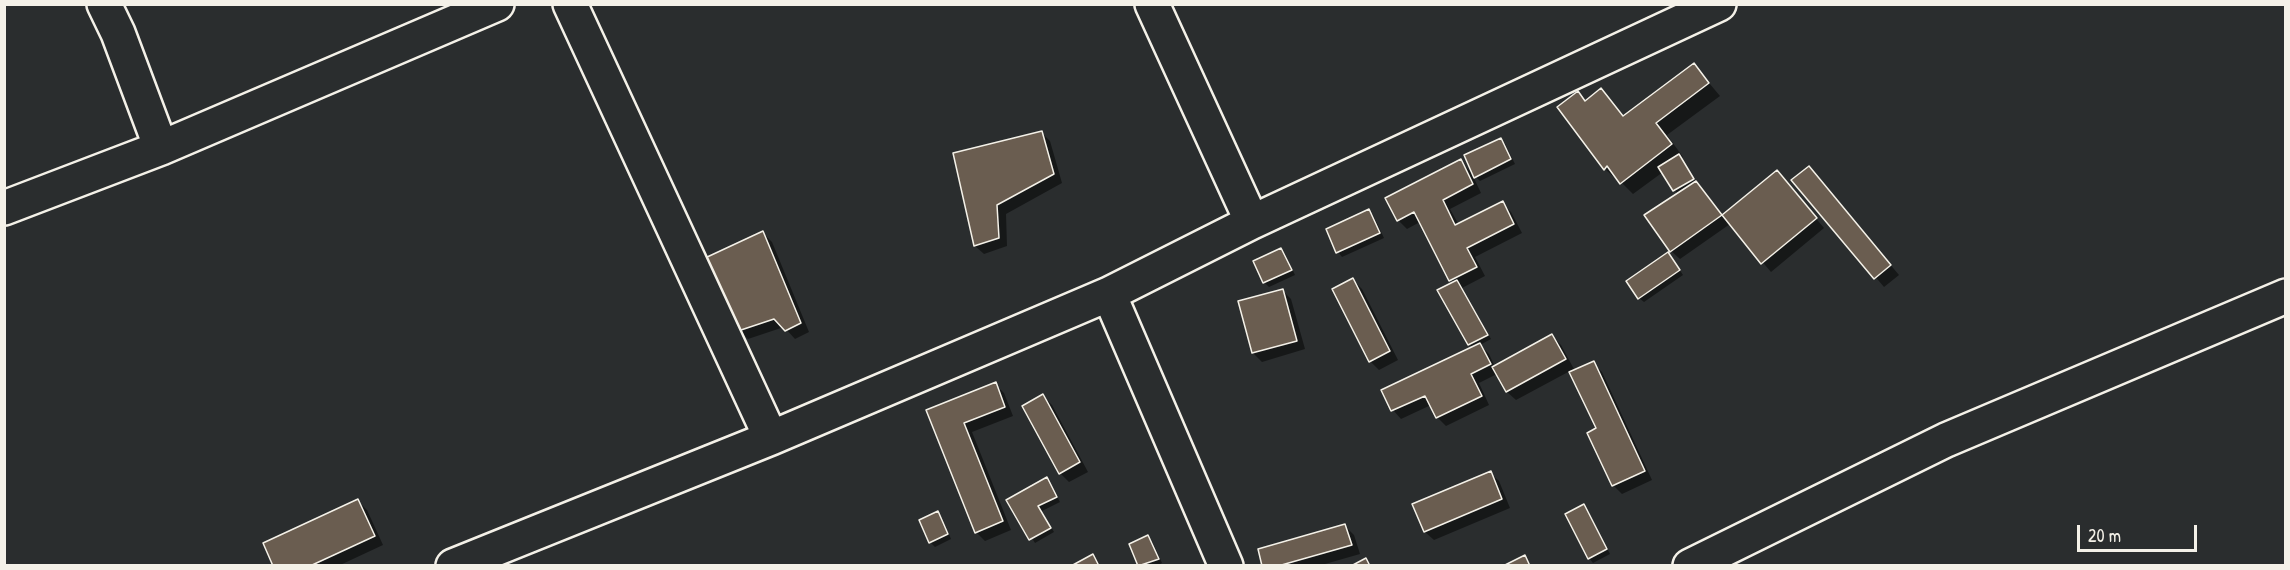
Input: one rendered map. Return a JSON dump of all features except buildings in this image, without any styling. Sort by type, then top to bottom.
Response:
[{"type":"street","points":[[104,4],[118,33],[161,148]]},
{"type":"street","points":[[4,208],[161,148],[496,4]]},
{"type":"street","points":[[570,4],[771,438]]},
{"type":"street","points":[[1152,4],[1252,222]]},
{"type":"street","points":[[453,566],[771,438],[1109,294],[1252,222],[1719,4]]},
{"type":"street","points":[[1109,294],[1226,566]]},
{"type":"street","points":[[1690,566],[1946,440],[2286,296]]}]
